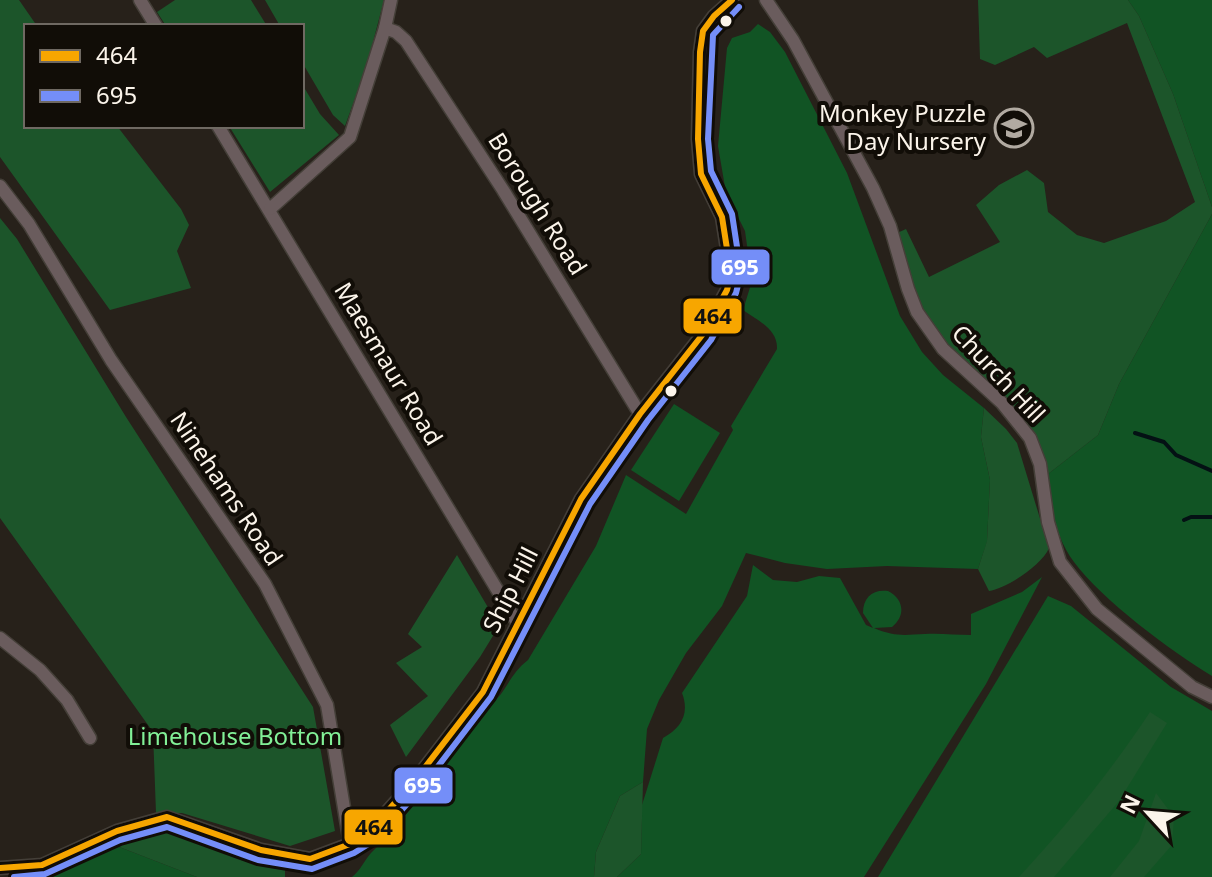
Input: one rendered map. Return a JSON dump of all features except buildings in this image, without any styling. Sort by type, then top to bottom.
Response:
[{"type":"street","points":[[140,0],[155,24]]},
{"type":"street","points":[[270,209],[350,137],[391,0]]},
{"type":"street","name":"Ship Hill","points":[[0,868],[42,865],[117,831],[167,817],[261,850],[310,859],[350,844],[369,832],[388,810],[483,692],[581,499],[640,414],[703,334],[721,304],[731,274],[722,217],[701,174],[698,139],[700,52],[703,31],[732,0]]},
{"type":"street","name":"Church Hill","points":[[766,0],[800,52],[878,197],[917,312],[943,349],[1002,403],[1030,438],[1040,464],[1048,522],[1060,562],[1097,609],[1192,687],[1212,697]]},
{"type":"street","name":"Borough Road","points":[[385,28],[406,41],[457,117],[640,414]]},
{"type":"street","name":"Maesmaur Road","points":[[219,128],[519,626]]},
{"type":"street","name":"Ninehams Road","points":[[0,186],[29,224],[111,360],[265,584],[327,705],[350,844]]},
{"type":"street","points":[[0,638],[49,680],[67,700],[90,738]]},
{"type":"green space","points":[[0,0],[19,0],[36,24],[24,24],[24,128],[119,128],[181,209],[189,225],[177,251],[191,288],[110,310],[0,157]]},
{"type":"green space","points":[[175,0],[251,0],[266,24],[165,24],[157,12]]},
{"type":"green space","points":[[265,0],[384,0],[367,65],[345,126],[333,115],[304,65],[304,24],[279,24]]},
{"type":"green space","points":[[978,0],[1128,0],[1139,16],[1173,94],[1212,207],[1212,214],[1119,384],[1098,435],[1048,474],[1037,439],[1017,410],[985,385],[926,323],[895,234],[906,229],[929,277],[1000,242],[976,205],[999,185],[1027,170],[1044,183],[1048,212],[1077,235],[1104,243],[1166,221],[1195,202],[1127,23],[1047,58],[1034,47],[995,65],[980,59]]},
{"type":"green space","points":[[1128,0],[1212,0],[1212,207],[1173,94],[1139,16]]},
{"type":"green space","points":[[758,24],[770,32],[785,52],[847,173],[900,316],[922,352],[943,375],[984,408],[981,437],[990,480],[987,542],[978,569],[887,566],[827,569],[746,553],[722,606],[686,653],[659,700],[647,729],[643,782],[620,796],[596,852],[594,877],[352,877],[399,823],[472,726],[528,660],[596,546],[626,475],[686,514],[733,430],[731,426],[777,349],[770,331],[743,310],[752,281],[745,231],[726,193],[718,146],[727,48],[732,38],[750,32]]},
{"type":"green space","points":[[304,87],[320,114],[339,135],[270,192],[230,128],[304,128]]},
{"type":"green space","points":[[1212,214],[1212,676],[1138,624],[1086,577],[1062,542],[1054,520],[1048,474],[1098,435],[1119,384]]},
{"type":"green space","name":"Limehouse Bottom","points":[[0,218],[17,239],[126,417],[313,707],[335,831],[290,846],[182,813],[156,813],[153,732],[0,518]]},
{"type":"green space","points":[[674,404],[720,433],[679,501],[631,470]]},
{"type":"green space","points":[[984,408],[1017,443],[1049,548],[1039,562],[1023,575],[989,591],[978,569],[987,541],[990,480],[981,437]]},
{"type":"green space","points":[[457,555],[499,626],[480,657],[406,757],[390,725],[428,696],[396,663],[422,647],[408,634]]},
{"type":"green space","points":[[753,565],[773,580],[797,582],[819,576],[840,578],[866,625],[873,628],[863,613],[867,598],[873,593],[888,591],[900,603],[900,618],[892,627],[874,628],[900,635],[971,635],[971,614],[1022,592],[1042,577],[986,684],[864,877],[617,877],[641,854],[642,805],[663,738],[675,730],[682,720],[685,707],[682,693],[747,596]]},
{"type":"green space","points":[[1048,596],[1071,606],[1171,687],[1212,711],[1212,877],[878,877]]},
{"type":"green space","points":[[1150,712],[1167,723],[1119,801],[1054,877],[1019,877],[1088,797]]},
{"type":"green space","points":[[643,782],[641,854],[617,877],[594,877],[596,852],[620,796]]},
{"type":"green space","points":[[1156,793],[1174,817],[1172,845],[1144,877],[1110,877],[1139,841]]},
{"type":"green space","points":[[167,825],[285,868],[285,877],[197,877],[109,843]]},
{"type":"green space","points":[[109,843],[197,877],[39,877],[39,872]]},
{"type":"waterway","points":[[1135,433],[1164,442],[1176,455],[1212,471]]},
{"type":"waterway","points":[[1184,520],[1212,517]]},
{"type":"transit line","name":"464","points":[[0,868],[42,865],[117,831],[167,817],[261,850],[310,859],[350,844],[369,832],[416,779],[483,692],[581,499],[640,414],[703,334],[727,290],[731,274],[722,217],[701,174],[698,139],[703,31],[732,0]]},
{"type":"transit line","name":"695","points":[[14,877],[45,874],[120,840],[167,827],[258,860],[312,869],[354,853],[375,840],[423,786],[491,697],[590,504],[648,420],[711,340],[736,293],[741,273],[732,214],[711,171],[708,139],[713,35],[739,7]]},
{"type":"place","name":"Monkey Puzzle Day Nursery","points":[[1014,128]]}]
